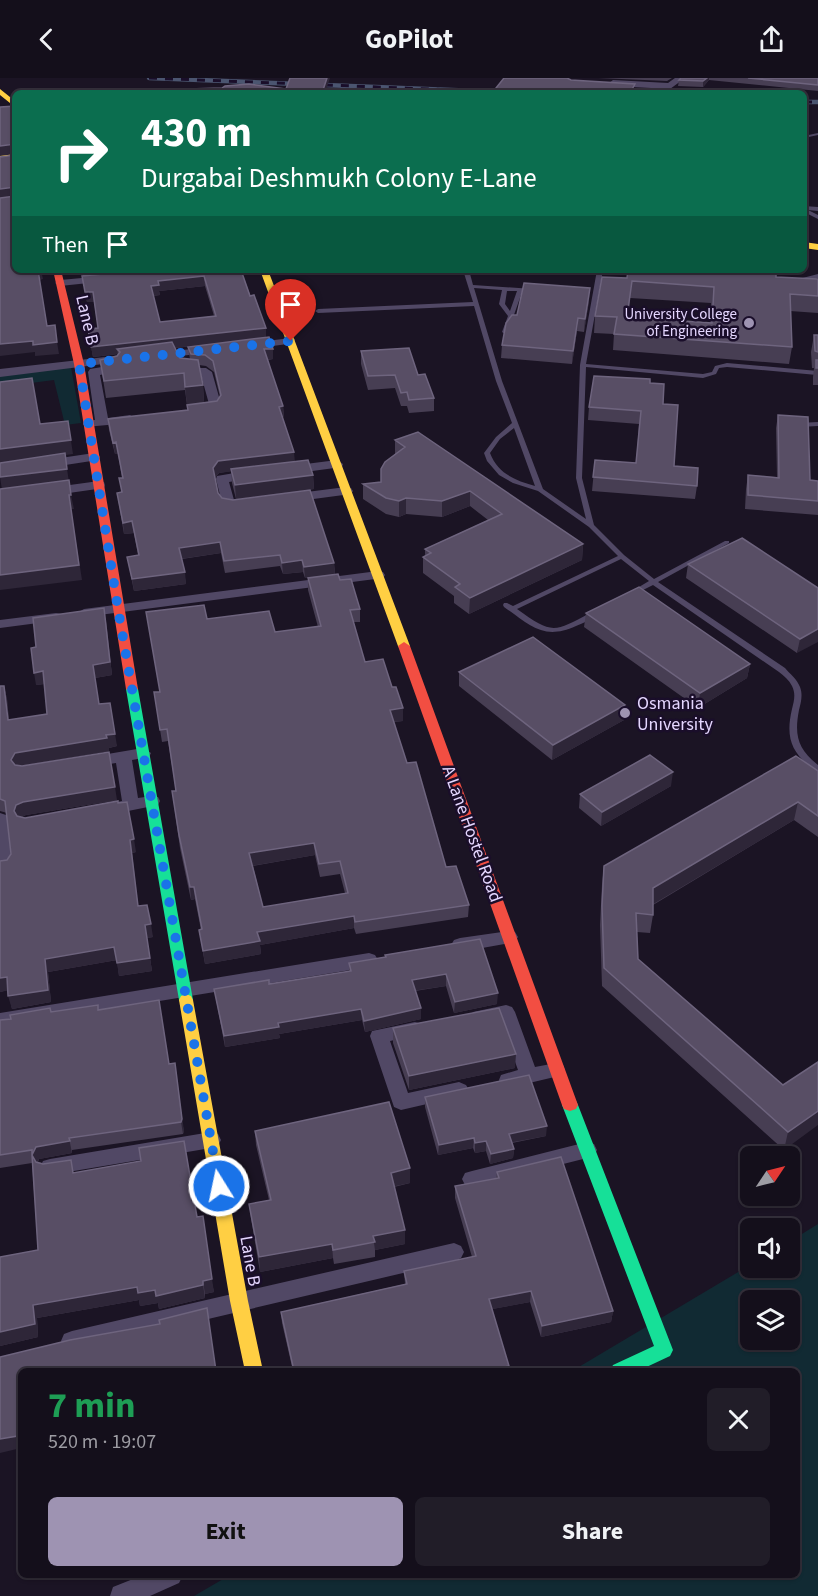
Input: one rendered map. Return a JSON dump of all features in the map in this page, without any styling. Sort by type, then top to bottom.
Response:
[{"type":"street","points":[[604,83],[670,86],[681,78]]},
{"type":"street","points":[[0,91],[12,110]]},
{"type":"street","name":"A Lane Hostel Road","points":[[265,273],[378,575],[556,1070],[664,1350],[625,1368]]},
{"type":"street","points":[[59,277],[116,277]]},
{"type":"street","name":"Lane B","points":[[59,277],[95,423],[94,458],[118,609],[239,1301],[253,1368]]},
{"type":"street","points":[[0,373],[79,364],[181,358],[229,348],[291,341]]},
{"type":"street","points":[[181,358],[188,371],[206,372],[215,404],[212,408],[190,411]]},
{"type":"street","points":[[141,362],[94,372],[95,423],[146,417]]},
{"type":"street","points":[[0,471],[94,458]]},
{"type":"street","points":[[256,502],[228,504],[222,479],[336,464]]},
{"type":"street","points":[[29,495],[99,485]]},
{"type":"street","points":[[278,500],[346,491]]},
{"type":"street","points":[[0,624],[378,575]]},
{"type":"street","points":[[79,763],[144,753]]},
{"type":"street","points":[[123,756],[131,805]]},
{"type":"street","points":[[96,811],[152,801]]},
{"type":"street","points":[[0,819],[4,867]]},
{"type":"street","points":[[440,948],[509,936]]},
{"type":"street","points":[[0,1020],[382,958]]},
{"type":"street","points":[[460,1021],[506,1012],[529,1076]]},
{"type":"street","points":[[437,1025],[379,1036],[401,1102],[556,1070]]},
{"type":"street","points":[[47,1167],[211,1140]]},
{"type":"street","points":[[472,1179],[587,1150]]},
{"type":"street","points":[[57,1345],[454,1252]]},
{"type":"street","points":[[122,1596],[164,1578]]},
{"type":"lane","points":[[467,273],[499,381],[540,490]]},
{"type":"lane","points":[[591,526],[579,478],[583,365],[599,273]]},
{"type":"lane","points":[[808,288],[788,282],[818,276]]},
{"type":"lane","points":[[471,286],[544,292]]},
{"type":"lane","points":[[505,289],[502,304],[510,315]]},
{"type":"lane","points":[[505,332],[520,290]]},
{"type":"lane","points":[[318,311],[476,304]]},
{"type":"lane","points":[[583,365],[703,376],[714,373],[717,368],[727,365],[817,373]]},
{"type":"lane","points":[[515,424],[491,445],[487,453],[490,465],[504,476],[540,490],[591,526],[622,556],[654,582],[782,670],[793,681],[798,694],[792,731],[793,743],[804,758],[818,769]]},
{"type":"lane","points":[[795,425],[818,424]]},
{"type":"lane","points":[[625,597],[727,542]]},
{"type":"lane","points":[[597,612],[556,633],[543,630],[510,607],[622,556]]},
{"type":"shaded area","points":[[71,367],[81,423],[65,425],[54,380],[0,387],[0,376]]},
{"type":"shaded area","points":[[818,1224],[818,1596],[194,1596],[225,1578],[800,1578],[800,1368],[577,1368],[740,1271],[740,1278],[800,1278],[800,1235]]},
{"type":"building","points":[[290,78],[327,78],[323,90],[154,90],[222,88],[249,84],[286,89]]},
{"type":"building","points":[[504,78],[567,78],[635,84],[632,90],[494,90]]},
{"type":"building","points":[[681,78],[707,78],[703,81],[679,80]]},
{"type":"building","points":[[748,78],[818,78],[818,85]]},
{"type":"building","points":[[12,106],[12,144],[0,146],[0,107]]},
{"type":"building","points":[[12,155],[12,187],[0,189],[0,157]]},
{"type":"building","points":[[12,196],[12,273],[38,273],[47,326],[55,325],[57,342],[33,345],[33,341],[0,344],[0,198]]},
{"type":"building","points":[[114,273],[242,273],[250,296],[254,295],[266,328],[91,347],[88,329],[98,328],[93,292],[85,292],[82,276]],"holes":[[[204,276],[216,316],[160,322],[151,286],[159,285],[158,281]]]},
{"type":"building","points":[[628,273],[776,273],[776,277],[818,279],[818,296],[790,294],[792,347],[614,334],[617,317],[595,316],[602,277],[627,278]],"holes":[[[632,281],[714,287],[712,323],[627,317]]]},
{"type":"building","points":[[524,283],[590,288],[585,319],[578,318],[573,351],[502,345],[506,323],[512,315],[517,315]]},
{"type":"building","points":[[814,335],[818,335],[818,352],[815,351]]},
{"type":"building","points":[[269,337],[273,349],[264,349],[283,406],[279,407],[294,452],[218,461],[213,468],[218,493],[222,498],[233,500],[310,490],[334,563],[304,567],[302,560],[282,563],[280,555],[224,561],[220,542],[179,548],[185,572],[132,579],[127,557],[139,555],[132,521],[123,523],[117,493],[122,492],[119,478],[123,478],[116,442],[113,443],[108,419],[188,410],[187,405],[217,401],[221,395],[213,361],[205,355],[191,354],[188,347]]},
{"type":"building","points":[[172,342],[180,358],[198,360],[203,385],[185,387],[184,373],[104,381],[100,360],[117,356],[120,352],[117,349]]},
{"type":"building","points":[[409,348],[418,375],[425,374],[434,398],[409,400],[407,392],[401,393],[395,375],[368,376],[361,351]]},
{"type":"building","points":[[594,376],[650,379],[650,383],[664,384],[663,404],[678,405],[674,466],[698,468],[697,486],[593,477],[595,460],[636,463],[641,411],[589,407]]},
{"type":"building","points":[[32,378],[40,424],[68,421],[71,440],[0,449],[0,382]]},
{"type":"building","points":[[778,415],[808,417],[810,480],[818,481],[818,501],[748,495],[748,475],[779,478]]},
{"type":"building","points":[[418,432],[583,544],[470,598],[455,587],[460,584],[423,557],[431,553],[425,549],[502,514],[470,491],[442,501],[406,498],[399,501],[386,498],[363,484],[381,482],[381,469],[385,462],[405,447],[395,440]]},
{"type":"building","points":[[65,453],[67,469],[0,477],[0,463]]},
{"type":"building","points":[[308,460],[313,475],[235,485],[231,469]]},
{"type":"building","points":[[69,480],[79,565],[0,575],[0,489]]},
{"type":"building","points":[[742,538],[818,588],[818,629],[800,639],[688,564]]},
{"type":"building","points":[[338,574],[340,580],[351,579],[360,609],[350,610],[365,662],[383,659],[392,687],[396,687],[403,708],[390,710],[407,763],[416,762],[446,867],[456,866],[469,905],[355,922],[354,916],[257,932],[260,941],[203,951],[199,930],[202,929],[194,887],[190,887],[179,835],[172,791],[176,791],[167,729],[160,730],[154,692],[160,692],[146,612],[204,605],[207,619],[269,611],[275,632],[321,626],[308,578]],"holes":[[[314,843],[319,864],[340,861],[348,893],[263,907],[249,853]]]},
{"type":"building","points":[[639,587],[750,664],[700,693],[586,613]]},
{"type":"building","points":[[104,608],[110,662],[93,665],[99,704],[110,703],[115,734],[106,735],[107,738],[15,753],[11,760],[15,765],[22,766],[109,752],[115,787],[23,802],[16,805],[14,811],[17,816],[25,818],[118,801],[118,803],[127,802],[134,839],[130,840],[138,906],[147,905],[151,924],[145,925],[150,958],[117,963],[114,947],[45,959],[48,990],[8,996],[7,977],[0,978],[0,861],[7,860],[11,854],[5,801],[0,799],[0,686],[4,686],[8,720],[47,714],[43,671],[34,673],[31,648],[36,647],[33,618]]},
{"type":"building","points":[[533,637],[625,705],[553,745],[459,672]]},
{"type":"building","points":[[650,755],[673,772],[602,812],[580,794]]},
{"type":"building","points":[[796,756],[818,771],[818,816],[798,802],[653,888],[653,915],[636,913],[638,959],[783,1085],[818,1062],[818,1111],[788,1132],[604,968],[602,906],[604,866]]},
{"type":"building","points":[[480,939],[498,993],[455,1002],[446,974],[412,980],[421,1008],[364,1021],[361,1009],[278,1023],[279,1027],[224,1036],[214,989],[269,980],[269,984],[351,971],[349,963]]},
{"type":"building","points":[[159,1000],[169,1064],[175,1063],[181,1122],[69,1138],[70,1141],[36,1147],[32,1155],[32,1150],[0,1155],[0,1020],[11,1019],[10,1015],[50,1008],[51,1012],[98,1005],[98,1010]]},
{"type":"building","points":[[499,1008],[516,1054],[409,1076],[393,1028]]},
{"type":"building","points":[[529,1075],[547,1126],[509,1134],[514,1149],[491,1154],[486,1141],[475,1143],[474,1138],[439,1145],[425,1097]]},
{"type":"building","points":[[389,1102],[410,1168],[391,1173],[405,1230],[373,1236],[375,1242],[333,1250],[332,1244],[259,1257],[249,1204],[271,1200],[255,1131]]},
{"type":"building","points":[[184,1141],[197,1217],[203,1216],[212,1279],[203,1281],[203,1285],[156,1296],[155,1290],[138,1293],[137,1287],[33,1305],[35,1324],[0,1332],[0,1257],[38,1250],[32,1155],[36,1162],[43,1164],[71,1160],[73,1173],[141,1161],[139,1148]]},
{"type":"building","points":[[561,1157],[613,1311],[542,1326],[531,1291],[489,1299],[509,1366],[500,1368],[293,1368],[281,1312],[407,1284],[404,1271],[476,1256],[455,1186],[499,1178],[497,1172]]},
{"type":"building","points":[[207,1308],[216,1368],[18,1368],[18,1436],[0,1439],[0,1357],[70,1340],[160,1324],[159,1320]]},
{"type":"railway","points":[[149,78],[454,90]]},
{"type":"railway","points":[[807,102],[818,102]]},
{"type":"traffic: fast","points":[[132,689],[186,1000]]},
{"type":"traffic: fast","points":[[570,1105],[664,1350],[625,1368]]},
{"type":"traffic: slow","points":[[0,91],[12,102]]},
{"type":"traffic: slow","points":[[0,156],[12,155]]},
{"type":"traffic: slow","points":[[807,245],[818,247]]},
{"type":"traffic: slow","points":[[265,273],[404,646]]},
{"type":"traffic: slow","points":[[186,1000],[239,1301],[253,1368]]},
{"type":"traffic: jam","points":[[58,273],[79,364],[132,689]]},
{"type":"traffic: jam","points":[[404,646],[570,1105]]},
{"type":"place","name":"University College of Engineering","points":[[749,323]]},
{"type":"place","name":"Osmania University","points":[[625,713]]},
{"type":"route","points":[[219,1186],[118,609],[79,364],[291,341]]}]
